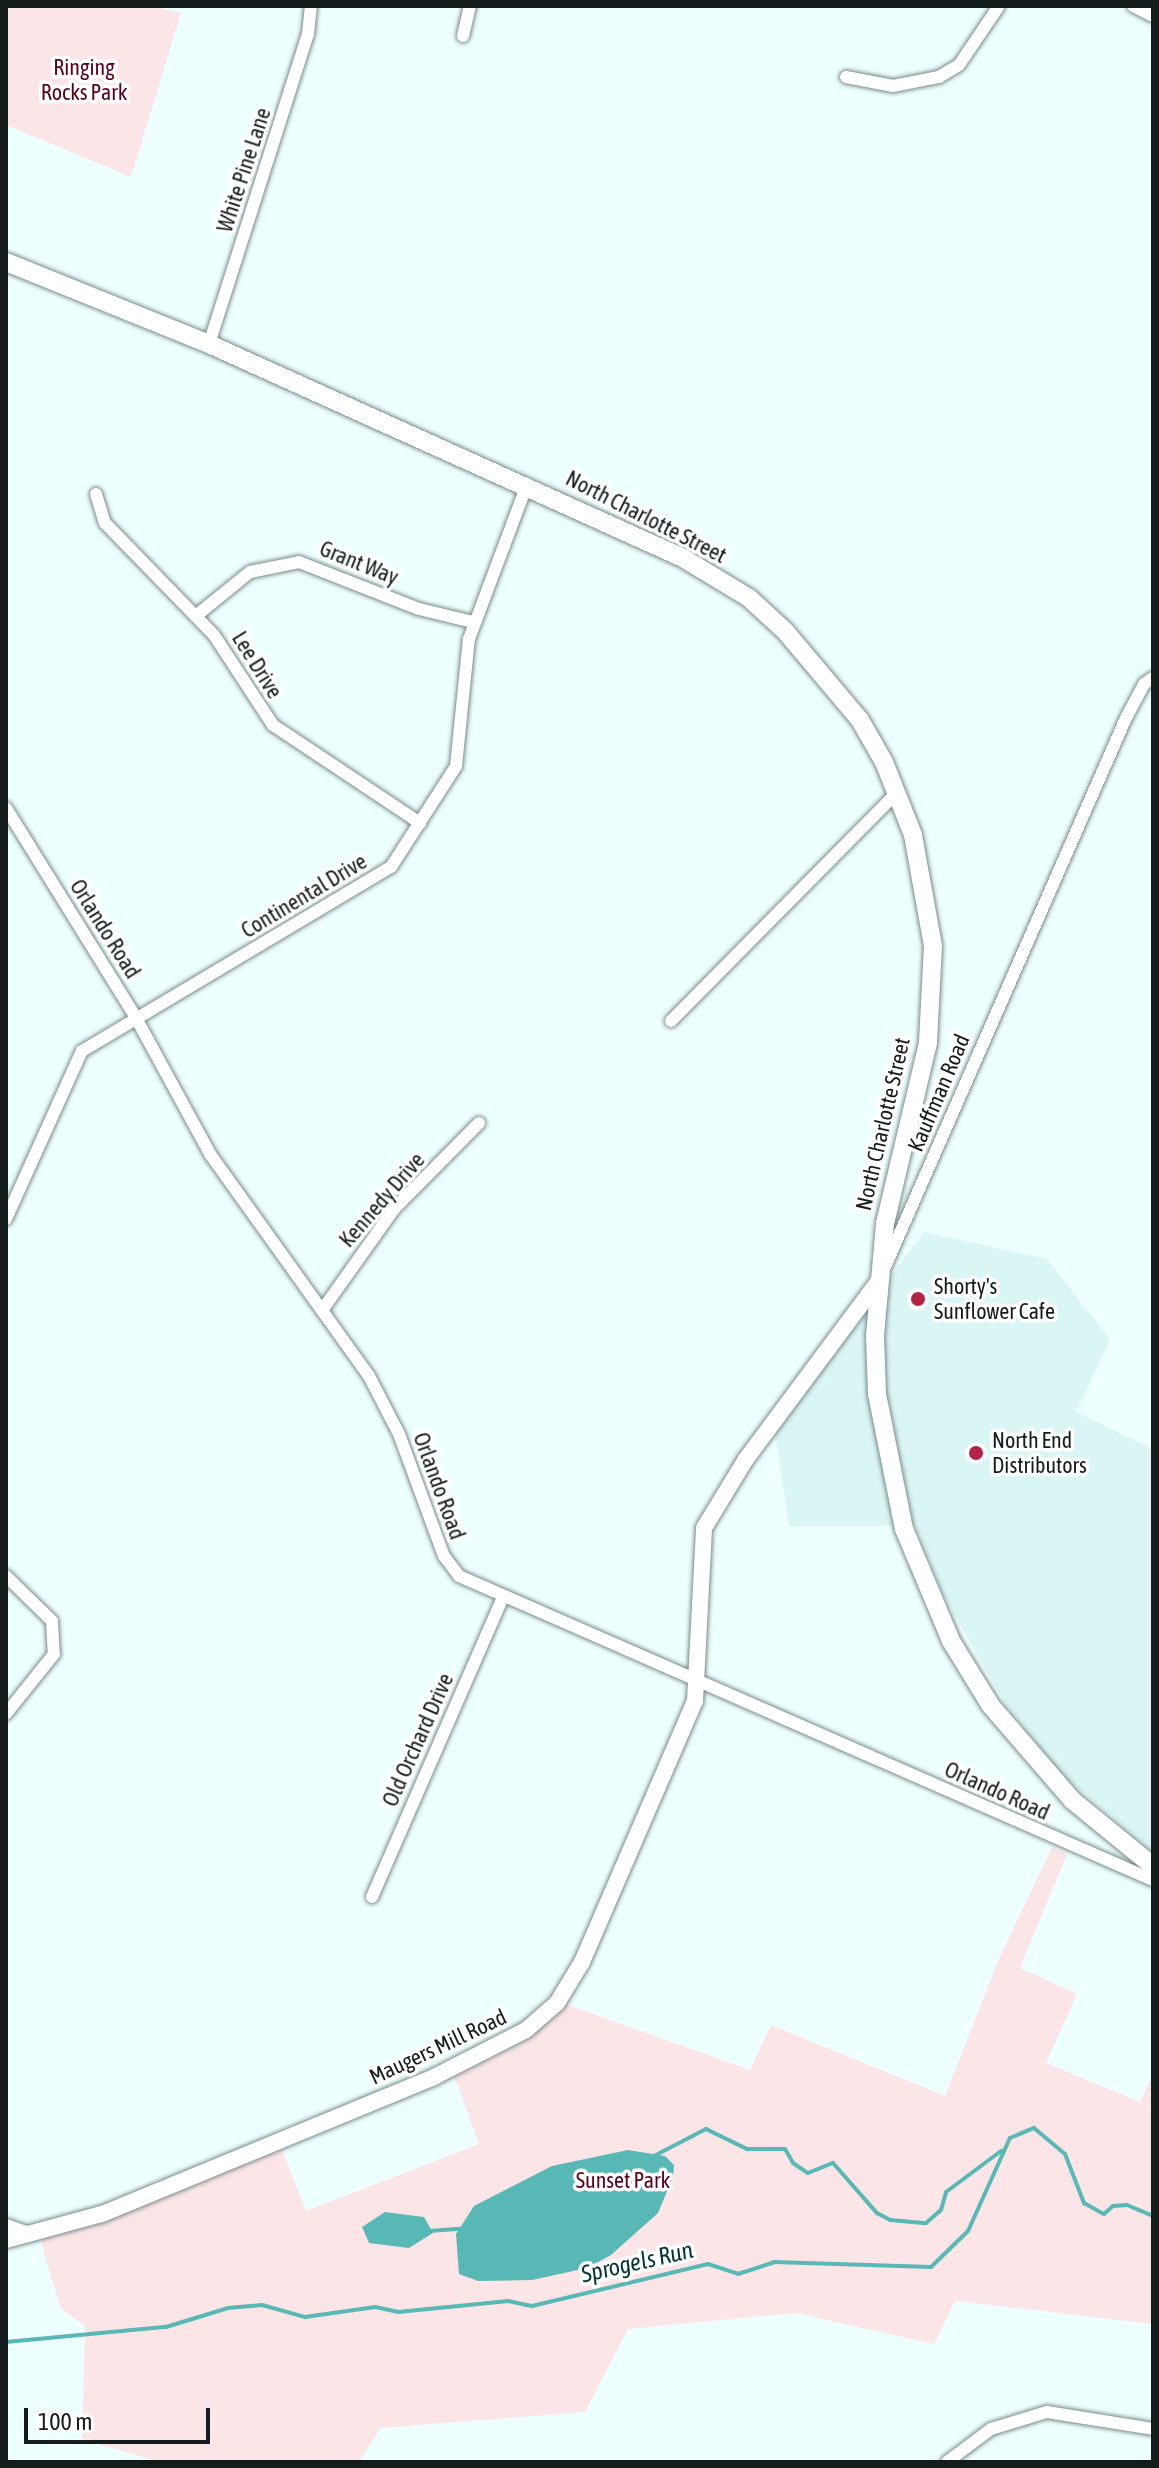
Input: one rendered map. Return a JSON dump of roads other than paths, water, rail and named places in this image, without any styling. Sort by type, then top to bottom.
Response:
[{"type":"main road","name":"North Charlotte Street","points":[[6,262],[209,344],[683,558],[749,598],[826,675],[860,720],[897,793],[923,871],[933,998],[922,1077],[885,1224],[878,1282],[877,1394],[904,1529],[940,1618],[1018,1741],[1072,1800],[1153,1866]]},
{"type":"street","name":"White Pine Lane","points":[[209,344],[308,34],[311,6]]},
{"type":"street","points":[[463,36],[470,6]]},
{"type":"street","points":[[846,77],[893,86],[939,77],[959,65],[999,6]]},
{"type":"street","points":[[1133,6],[1153,16]]},
{"type":"street","name":"Continental Drive","points":[[6,1219],[82,1051],[383,873],[420,823],[456,766],[473,622],[527,485]]},
{"type":"street","name":"Lee Drive","points":[[96,494],[105,523],[197,615],[273,725],[420,823]]},
{"type":"street","name":"Grant Way","points":[[197,615],[250,572],[299,562],[419,609],[473,622]]},
{"type":"street","name":"Kauffman Road","points":[[718,1500],[878,1282],[1126,718],[1144,684],[1153,678]]},
{"type":"street","points":[[671,1021],[897,793]]},
{"type":"street","name":"Orlando Road","points":[[6,808],[136,1018],[210,1154],[323,1309],[387,1408],[450,1567],[502,1599],[1153,1880]]},
{"type":"street","name":"Kennedy Drive","points":[[323,1309],[384,1221],[479,1123]]},
{"type":"street","name":"Maugers Mill Road","points":[[6,2240],[102,2214],[434,2077],[526,2030],[557,2003],[582,1962],[700,1684],[700,1548],[718,1500]]},
{"type":"street","points":[[6,1576],[52,1621],[54,1654],[6,1714]]},
{"type":"street","name":"Old Orchard Drive","points":[[372,1897],[502,1599]]},
{"type":"street","points":[[6,2225],[29,2233]]},
{"type":"street","points":[[947,2462],[991,2429],[1047,2412],[1153,2429]]},
{"type":"water","points":[[628,2150],[665,2156],[674,2165],[673,2177],[658,2213],[611,2255],[587,2268],[532,2280],[478,2281],[459,2274],[456,2234],[474,2206],[552,2166]]},
{"type":"water","points":[[385,2212],[424,2217],[433,2233],[409,2248],[369,2243],[362,2227]]},
{"type":"waterway","name":"Sprogels Run","points":[[6,2342],[166,2327],[228,2308],[262,2305],[305,2317],[375,2307],[398,2312],[508,2301],[532,2306],[708,2264],[738,2274],[774,2262],[931,2267],[968,2231],[1010,2138],[1034,2128],[1065,2154],[1084,2203],[1104,2214],[1113,2206],[1127,2205],[1153,2216]]},
{"type":"waterway","points":[[654,2156],[706,2129],[747,2149],[785,2149],[793,2163],[808,2173],[833,2163],[877,2213],[890,2220],[926,2223],[941,2210],[946,2192],[1001,2151]]},
{"type":"waterway","points":[[429,2231],[460,2229]]},
{"type":"place","name":"Shorty's Sunflower Cafe","points":[[918,1299]]},
{"type":"place","name":"North End Distributors","points":[[976,1453]]},
{"type":"park label","name":"Ringing Rocks Park","points":[[84,80]]},
{"type":"park label","name":"Sunset Park","points":[[623,2181]]}]
